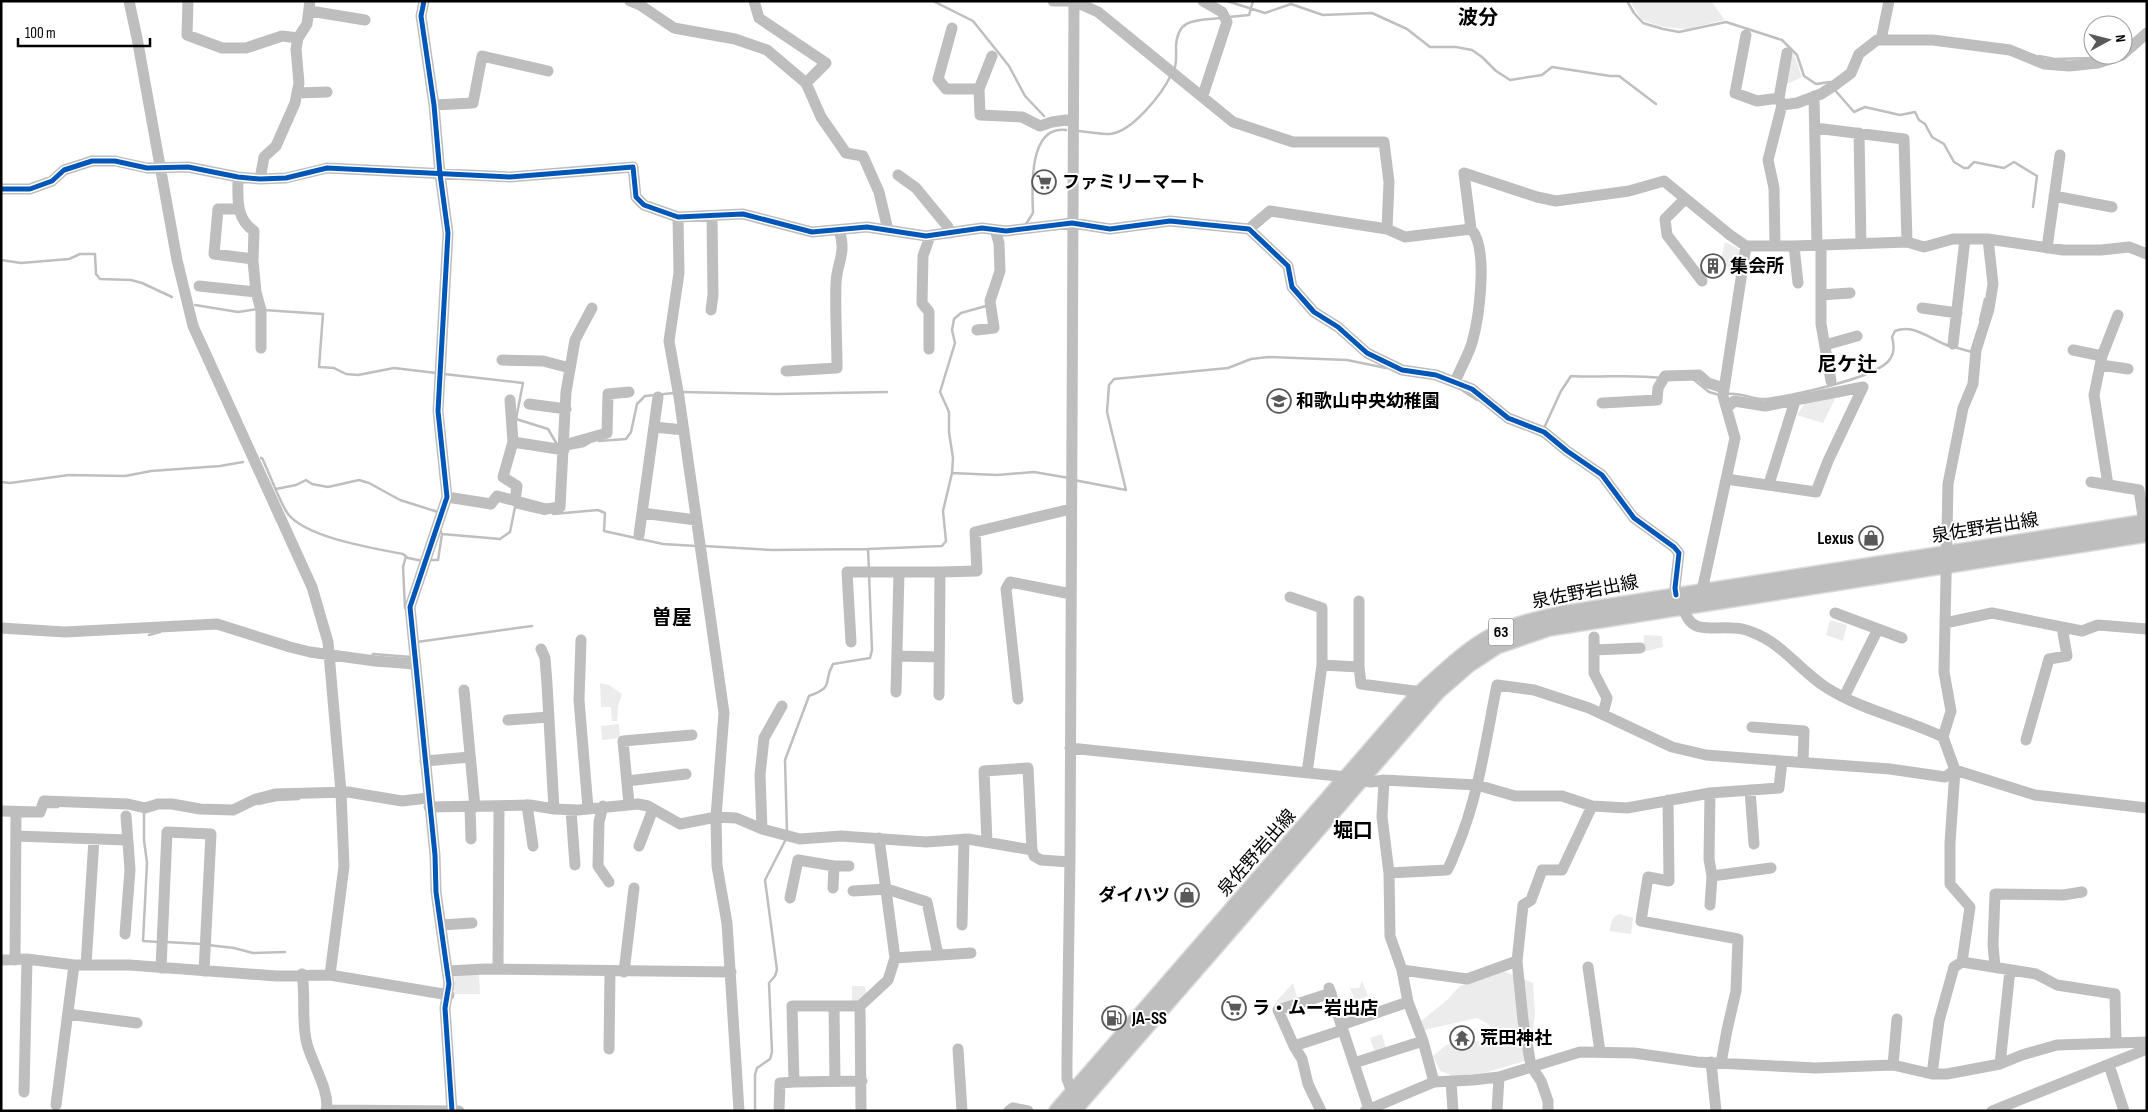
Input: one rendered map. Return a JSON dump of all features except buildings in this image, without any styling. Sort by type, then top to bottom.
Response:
[{"type":"main road","name":"泉佐野岩出線","points":[[1057,1111],[1075,1105],[1354,778],[1418,695],[1464,654],[1495,634],[1528,622],[1561,614],[1700,597],[2146,526]]},
{"type":"main road","name":"泉佐野岩出線","points":[[1354,778],[1437,692],[1468,665],[1497,646],[1549,628],[1680,600]]},
{"type":"street","points":[[129,1],[138,38],[182,285],[193,326],[312,587],[322,618],[329,655],[341,792],[344,866],[330,975]]},
{"type":"street","points":[[135,1],[138,38]]},
{"type":"street","points":[[188,1],[187,35],[222,48],[246,48],[282,36],[298,38]]},
{"type":"street","points":[[302,974],[305,1034],[307,1045],[327,1101],[326,1110],[455,1110],[445,1008],[449,995],[448,971],[441,925],[428,802],[410,607],[447,497],[438,412],[448,233],[440,174],[434,104],[421,16],[424,1]]},
{"type":"street","points":[[630,1],[640,5],[674,28],[735,39],[766,50],[806,83],[821,118],[846,153],[864,156],[879,192],[888,230]]},
{"type":"street","points":[[754,1],[759,18],[826,63],[806,83]]},
{"type":"street","points":[[1049,1],[1074,1],[1098,12],[1203,95],[1233,122],[1292,142],[1384,142],[1389,182],[1387,229]]},
{"type":"street","points":[[1074,1],[1070,862],[1067,1058],[1068,1079],[1075,1105]]},
{"type":"street","points":[[1203,1],[1222,12],[1227,22],[1203,95]]},
{"type":"street","points":[[1882,40],[1889,1]]},
{"type":"street","points":[[260,179],[264,157],[276,146],[297,93],[299,83],[296,61],[298,38],[307,24],[310,6],[365,20]]},
{"type":"street","points":[[952,28],[938,78],[946,89],[979,90]]},
{"type":"street","points":[[2133,46],[2147,34]]},
{"type":"street","points":[[1746,35],[1735,93],[1757,101],[1797,103],[1814,96],[1851,73],[1859,54],[1877,40],[1933,40],[2010,50],[2044,64],[2083,64]]},
{"type":"street","points":[[1775,246],[1774,188],[1768,160],[1780,102],[1787,53]]},
{"type":"street","points":[[434,104],[472,103],[482,56],[548,71]]},
{"type":"street","points":[[992,56],[979,90],[980,115],[1022,117],[1040,126],[1052,122],[1073,120]]},
{"type":"street","points":[[297,93],[327,92]]},
{"type":"street","points":[[1814,96],[1821,324],[1831,381]]},
{"type":"street","points":[[1815,128],[1904,139],[1907,242]]},
{"type":"street","points":[[1859,133],[1861,244]]},
{"type":"street","points":[[2046,248],[2060,155]]},
{"type":"street","points":[[1,189],[30,189],[52,181],[64,170],[92,160],[115,161],[130,165],[160,168],[188,167],[238,177],[260,179],[286,178],[334,168],[510,177],[633,167],[636,197],[644,205],[678,217],[743,214],[812,232],[868,227],[930,236],[982,228],[1001,230],[1072,224],[1110,229],[1170,221],[1249,229],[1288,266],[1292,286],[1314,312],[1338,327],[1367,352],[1402,370],[1436,375],[1472,390],[1508,418],[1544,432],[1602,475],[1634,518],[1674,547],[1678,553],[1675,588],[1689,620],[1696,626],[1707,629],[1732,628],[1755,633],[1774,645],[1824,686],[1862,706],[1943,737]]},
{"type":"street","points":[[1455,382],[1471,344],[1478,311],[1482,257],[1476,235],[1471,229],[1464,174],[1537,197],[1556,201],[1629,191],[1664,181],[1730,236],[1746,246],[1907,242],[1924,247],[1953,239],[1988,239],[2063,250],[2101,250],[2130,247],[2147,254]]},
{"type":"street","points":[[898,175],[916,188],[948,226],[950,233]]},
{"type":"street","points":[[238,177],[238,209],[246,225],[254,231],[253,259],[256,292],[261,310],[261,348]]},
{"type":"street","points":[[2054,196],[2112,207]]},
{"type":"street","points":[[1685,199],[1665,219],[1667,235],[1702,281]]},
{"type":"street","points":[[238,209],[218,209],[214,254],[253,259]]},
{"type":"street","points":[[1249,229],[1270,211],[1387,229],[1405,237],[1471,229]]},
{"type":"street","points":[[711,310],[713,295],[712,216]]},
{"type":"street","points":[[678,217],[679,272],[670,341],[724,713],[716,817],[717,866],[727,923],[740,1111]]},
{"type":"street","points":[[786,371],[838,368],[836,280],[842,258],[843,242],[839,230]]},
{"type":"street","points":[[977,330],[994,328],[990,301],[1000,271],[999,243],[1001,230]]},
{"type":"street","points":[[929,349],[929,312],[922,303],[924,256],[930,236]]},
{"type":"street","points":[[1953,344],[1966,239]]},
{"type":"street","points":[[1962,962],[1970,907],[1950,884],[1950,842],[1955,770],[1943,737],[1951,711],[1944,672],[1948,484],[1963,408],[1973,384],[1976,350],[1989,309],[1993,284],[1988,239]]},
{"type":"street","points":[[1700,597],[1735,438],[1723,396],[1746,246]]},
{"type":"street","points":[[1794,246],[1798,283]]},
{"type":"street","points":[[199,286],[256,292]]},
{"type":"street","points":[[1821,296],[1850,293]]},
{"type":"street","points":[[447,497],[491,504],[497,496],[546,509],[560,507],[566,392],[575,340],[592,308]]},
{"type":"street","points":[[1922,308],[1957,312]]},
{"type":"street","points":[[2108,485],[2094,395],[2102,360],[2118,315]]},
{"type":"street","points":[[1825,345],[1857,336]]},
{"type":"street","points":[[2073,350],[2128,369]]},
{"type":"street","points":[[502,360],[543,361],[570,368]]},
{"type":"street","points":[[1602,403],[1657,400],[1658,388],[1665,376],[1699,375],[1708,383],[1724,388]]},
{"type":"street","points":[[1726,479],[1816,492],[1828,461],[1863,387],[1765,406],[1734,401],[1727,408]]},
{"type":"street","points":[[513,442],[564,448],[607,433],[608,394],[629,392]]},
{"type":"street","points":[[639,535],[658,397]]},
{"type":"street","points":[[510,400],[513,442],[503,477],[517,486],[515,501]]},
{"type":"street","points":[[1769,484],[1795,400]]},
{"type":"street","points":[[529,404],[566,410]]},
{"type":"street","points":[[654,427],[684,430]]},
{"type":"street","points":[[2091,482],[2108,485],[2143,486],[2146,526]]},
{"type":"street","points":[[851,642],[847,572],[977,571],[975,532],[1071,509]]},
{"type":"street","points":[[642,513],[696,520]]},
{"type":"street","points":[[896,692],[899,572]]},
{"type":"street","points":[[939,695],[940,572]]},
{"type":"street","points":[[1018,699],[1006,589],[1010,582],[1071,594]]},
{"type":"street","points":[[1290,597],[1322,608],[1322,665],[1307,773]]},
{"type":"street","points":[[1359,600],[1359,667],[1361,684],[1414,691],[1418,695]]},
{"type":"street","points":[[1835,613],[1902,638]]},
{"type":"street","points":[[1945,622],[1992,613],[2082,631],[2098,625],[2147,629]]},
{"type":"street","points":[[1,628],[65,632],[217,624],[290,647],[329,655],[415,664]]},
{"type":"street","points":[[2026,740],[2049,659],[2067,656],[2062,628]]},
{"type":"street","points":[[1844,697],[1878,629]]},
{"type":"street","points":[[1594,637],[1594,673],[1607,698],[1603,714]]},
{"type":"street","points":[[580,640],[579,700],[588,808]]},
{"type":"street","points":[[1594,650],[1640,648]]},
{"type":"street","points":[[541,649],[545,658],[554,809]]},
{"type":"street","points":[[897,656],[940,657]]},
{"type":"street","points":[[1322,665],[1359,667]]},
{"type":"street","points":[[1389,873],[1447,870],[1453,861],[1465,830],[1477,785],[1497,685],[1534,690],[1589,708],[1672,747],[1706,755],[1890,769],[1945,777],[1955,770]]},
{"type":"street","points":[[464,690],[470,757],[471,839]]},
{"type":"street","points":[[762,829],[760,775],[764,738],[782,706]]},
{"type":"street","points":[[508,720],[549,717]]},
{"type":"street","points":[[1752,727],[1804,731],[1803,761]]},
{"type":"street","points":[[629,804],[623,741],[692,735]]},
{"type":"street","points":[[1070,748],[1354,778],[1371,782],[1384,780],[1477,785],[1515,796],[1562,796],[1592,806],[1627,808],[1710,793],[1779,788],[1782,761]]},
{"type":"street","points":[[425,761],[470,757]]},
{"type":"street","points":[[987,842],[984,772],[1028,768],[1032,850],[1034,856],[1041,860],[1070,862]]},
{"type":"street","points":[[1955,770],[2035,796],[2147,808]]},
{"type":"street","points":[[627,781],[686,774]]},
{"type":"street","points":[[1384,780],[1382,817],[1389,873],[1390,936],[1402,970],[1408,1002],[1423,1040],[1434,1082]]},
{"type":"street","points":[[1750,790],[1754,844]]},
{"type":"street","points":[[1,811],[40,812],[44,801],[128,804],[145,808],[158,804],[172,804],[200,809],[233,810],[256,799],[275,794],[341,792],[472,807],[526,805],[571,810],[629,804],[648,806],[680,824],[716,817],[736,818],[762,829],[792,837],[841,836],[926,842],[964,839],[1032,850]]},
{"type":"street","points":[[1710,793],[1709,859],[1712,876],[1710,905]]},
{"type":"street","points":[[1668,800],[1669,881],[1648,877],[1641,921],[1738,939],[1736,991],[1716,1062],[1716,1111]]},
{"type":"street","points":[[526,805],[533,846]]},
{"type":"street","points":[[498,969],[499,806]]},
{"type":"street","points":[[603,806],[599,822],[598,866],[609,882]]},
{"type":"street","points":[[1548,1111],[1548,1101],[1541,1081],[1531,1066],[1523,1020],[1517,961],[1523,905],[1531,900],[1542,870],[1562,870],[1592,806]]},
{"type":"street","points":[[639,846],[653,809]]},
{"type":"street","points":[[571,810],[575,865]]},
{"type":"street","points":[[15,960],[16,812]]},
{"type":"street","points":[[125,934],[130,870],[126,816]]},
{"type":"street","points":[[161,968],[167,832],[211,834],[204,971]]},
{"type":"street","points":[[16,836],[127,840]]},
{"type":"street","points":[[790,898],[798,860],[792,837]]},
{"type":"street","points":[[794,1082],[792,1006],[860,1006],[888,980],[895,958],[879,838]]},
{"type":"street","points":[[86,965],[94,839]]},
{"type":"street","points":[[962,925],[964,839]]},
{"type":"street","points":[[798,860],[834,866],[849,866]]},
{"type":"street","points":[[833,888],[834,866]]},
{"type":"street","points":[[1712,876],[1771,868]]},
{"type":"street","points":[[624,972],[634,888]]},
{"type":"street","points":[[853,891],[887,889],[927,902],[938,955]]},
{"type":"street","points":[[1995,967],[1993,945],[1995,894],[2062,895],[2082,892]]},
{"type":"street","points":[[441,925],[472,923]]},
{"type":"street","points":[[895,958],[971,953]]},
{"type":"street","points":[[1,960],[27,959],[74,965],[161,968],[276,976],[302,974],[330,975],[449,995]]},
{"type":"street","points":[[24,1092],[27,959]]},
{"type":"street","points":[[1402,970],[1467,979],[1517,961]]},
{"type":"street","points":[[1932,1074],[1939,1022],[1944,1002],[1954,967],[1962,962],[2036,974],[2057,985],[2115,994],[2116,1043]]},
{"type":"street","points":[[56,1105],[74,965]]},
{"type":"street","points":[[1588,967],[1600,1052]]},
{"type":"street","points":[[448,971],[498,969],[610,972],[731,972]]},
{"type":"street","points":[[2000,1064],[2010,970]]},
{"type":"street","points":[[609,1049],[610,972]]},
{"type":"street","points":[[1321,1111],[1308,1084],[1302,1059],[1278,1010],[1330,991],[1354,1063],[1367,1110],[1434,1082],[1499,1077],[1580,1052],[1634,1053],[1716,1062],[1815,1068],[1893,1066],[1932,1074],[1947,1074],[2000,1064],[2022,1055],[2057,1045],[2147,1042]]},
{"type":"street","points":[[1294,1046],[1408,1002]]},
{"type":"street","points":[[834,1006],[835,1081]]},
{"type":"street","points":[[860,1006],[861,1111]]},
{"type":"street","points":[[68,1014],[137,1023]]},
{"type":"street","points":[[1893,1066],[1897,1019]]},
{"type":"street","points":[[1354,1063],[1423,1040]]},
{"type":"street","points":[[958,1049],[962,1111]]},
{"type":"street","points":[[1992,1111],[2109,1066],[2147,1049]]},
{"type":"street","points":[[2109,1066],[2124,1111]]},
{"type":"street","points":[[1497,1111],[1499,1077]]},
{"type":"street","points":[[779,1111],[780,1083],[862,1081]]},
{"type":"street","points":[[1450,1081],[1453,1111]]},
{"type":"street","points":[[1009,1111],[1013,1108],[1028,1111]]},
{"type":"shaded area","points":[[1630,1],[1711,1],[1725,20],[1687,29],[1663,27],[1642,20]]},
{"type":"shaded area","points":[[1791,54],[1794,55],[1802,77],[1785,85]]},
{"type":"shaded area","points":[[1725,242],[1742,251],[1739,269],[1720,265]]},
{"type":"shaded area","points":[[1836,397],[1823,423],[1797,415],[1805,403]]},
{"type":"shaded area","points":[[1830,620],[1847,625],[1843,641],[1826,635]]},
{"type":"shaded area","points":[[1644,635],[1662,636],[1663,647],[1643,652]]},
{"type":"shaded area","points":[[600,683],[609,685],[622,694],[618,706],[617,721],[612,721],[611,707],[601,707]]},
{"type":"shaded area","points":[[619,724],[620,738],[602,740],[601,726]]},
{"type":"shaded area","points":[[1619,914],[1633,918],[1631,934],[1609,931],[1613,918]]},
{"type":"shaded area","points":[[1503,971],[1533,983],[1535,1015],[1528,1060],[1488,1072],[1457,1077],[1440,1071],[1433,1056],[1446,1045],[1489,1040],[1490,1025],[1477,1018],[1424,1030],[1421,1021],[1447,1000],[1460,986]]},
{"type":"shaded area","points":[[479,973],[480,994],[454,994],[455,974]]},
{"type":"shaded area","points":[[1362,981],[1368,996],[1355,1001],[1350,988],[1359,988]]},
{"type":"shaded area","points":[[1293,983],[1298,1000],[1276,1008],[1274,1004]]},
{"type":"shaded area","points":[[852,986],[865,986],[866,996],[861,1002],[852,1003]]},
{"type":"shaded area","points":[[1382,1034],[1386,1049],[1375,1053],[1370,1038]]},
{"type":"waterway","points":[[933,1],[973,21],[1009,66],[1025,96],[1044,116]]},
{"type":"waterway","points":[[1227,1],[1265,13],[1291,4],[1323,15],[1372,13],[1407,29],[1430,47],[1456,47],[1472,50],[1496,71],[1510,80],[1542,75],[1552,67],[1619,76],[1656,104]]},
{"type":"waterway","points":[[1229,17],[1249,15],[1253,1]]},
{"type":"waterway","points":[[1627,1],[1643,23],[1663,29],[1679,32],[1726,22],[1782,40],[1797,55],[1804,76],[1816,84],[1830,82]]},
{"type":"waterway","points":[[1174,70],[1177,37],[1184,25],[1190,22],[1221,18]]},
{"type":"waterway","points":[[2039,56],[2055,59],[2083,58]]},
{"type":"waterway","points":[[1079,131],[1110,134],[1128,127],[1154,101],[1171,75]]},
{"type":"waterway","points":[[1834,89],[1854,112],[1865,107],[1900,115],[1915,112],[1919,120],[1925,124],[1932,137],[1944,144],[1954,162],[1964,168],[1968,168],[1974,162],[2004,168],[2014,162],[2037,176],[2033,207]]},
{"type":"waterway","points":[[1026,224],[1033,213],[1033,175],[1039,148],[1045,137],[1054,131],[1066,130]]},
{"type":"waterway","points":[[1,260],[21,263],[69,259],[80,254],[95,254],[96,274],[100,279],[131,280],[172,297]]},
{"type":"waterway","points":[[1980,320],[1985,299]]},
{"type":"waterway","points":[[195,305],[238,312],[258,309]]},
{"type":"waterway","points":[[869,570],[868,549],[942,546],[946,541],[943,511],[952,473],[953,458],[949,432],[949,412],[940,392],[955,343],[952,330],[954,319],[961,313],[986,306]]},
{"type":"waterway","points":[[264,310],[323,314],[319,367],[334,368],[346,374],[358,375],[394,368],[436,373]]},
{"type":"waterway","points":[[1728,394],[1766,399],[1832,385],[1869,373],[1890,359],[1894,348],[1892,337],[1895,331],[1902,329],[1922,333],[1949,346]]},
{"type":"waterway","points":[[1954,347],[1972,352]]},
{"type":"waterway","points":[[1074,480],[1126,490],[1107,412],[1109,385],[1114,379],[1228,368],[1251,359],[1268,357],[1347,360],[1386,368]]},
{"type":"waterway","points":[[444,374],[523,383],[516,419],[548,429],[558,446]]},
{"type":"waterway","points":[[1544,428],[1561,391],[1571,376],[1661,378]]},
{"type":"waterway","points":[[1693,379],[1709,392],[1720,395]]},
{"type":"waterway","points":[[1463,391],[1477,400]]},
{"type":"waterway","points":[[681,392],[777,394],[887,392]]},
{"type":"waterway","points":[[599,441],[626,439],[631,432],[637,404],[645,396],[674,393]]},
{"type":"waterway","points":[[568,449],[584,446],[589,443]]},
{"type":"waterway","points":[[261,458],[285,509],[297,522],[310,530],[341,541],[403,554],[408,558],[423,561]]},
{"type":"waterway","points":[[1,482],[10,483],[69,475],[125,476],[151,471],[220,466],[243,462]]},
{"type":"waterway","points":[[952,473],[997,475],[1034,472],[1069,478]]},
{"type":"waterway","points":[[276,489],[296,485],[306,480],[312,484],[328,487],[359,480],[369,483],[400,500],[438,512]]},
{"type":"waterway","points":[[440,530],[442,534],[500,539],[510,532],[515,507],[545,514]]},
{"type":"waterway","points":[[553,514],[598,510],[605,513],[604,531],[663,544],[696,546]]},
{"type":"waterway","points":[[428,560],[438,560],[442,534]]},
{"type":"waterway","points":[[704,546],[772,550],[868,549]]},
{"type":"waterway","points":[[405,608],[403,567],[406,556]]},
{"type":"waterway","points":[[787,833],[785,760],[809,696],[826,686],[833,664],[870,658],[872,650],[869,575]]},
{"type":"waterway","points":[[417,642],[532,626]]},
{"type":"waterway","points":[[149,635],[160,632]]},
{"type":"waterway","points":[[372,657],[373,654],[411,657]]},
{"type":"waterway","points":[[258,804],[277,800],[299,799]]},
{"type":"waterway","points":[[46,807],[58,807]]},
{"type":"waterway","points":[[144,812],[144,840],[147,863],[143,941],[158,942]]},
{"type":"waterway","points":[[755,1111],[755,1075],[757,1068],[770,1059],[772,1052],[769,983],[777,970],[765,880],[786,839]]},
{"type":"waterway","points":[[166,942],[202,944]]},
{"type":"waterway","points":[[208,945],[234,948],[253,953],[285,952]]},
{"type":"cycle path","points":[[424,1],[421,16],[434,105],[440,174],[448,233],[438,411],[447,497],[410,607],[435,855],[436,892],[449,984],[445,1008],[452,1111]]},
{"type":"cycle path","points":[[1,189],[30,189],[52,181],[64,170],[92,161],[115,161],[147,168],[188,167],[238,177],[260,179],[286,178],[327,168],[510,177],[633,167],[636,197],[644,205],[678,217],[743,214],[812,232],[867,227],[926,236],[982,228],[1006,231],[1072,223],[1110,229],[1170,221],[1249,229],[1288,266],[1292,287],[1314,312],[1338,327],[1367,353],[1402,370],[1436,375],[1472,389],[1508,418],[1544,432],[1567,451],[1602,475],[1634,518],[1674,547],[1679,553],[1676,595]]},
{"type":"place","name":"ファミリーマート","points":[[1044,182]]},
{"type":"place","name":"集会所","points":[[1713,266]]},
{"type":"place","name":"和歌山中央幼稚園","points":[[1279,401]]},
{"type":"place","name":"Lexus","points":[[1871,538]]},
{"type":"place","name":"ダイハツ","points":[[1187,895]]},
{"type":"place","name":"ラ・ムー岩出店","points":[[1234,1008]]},
{"type":"place","name":"JA-SS","points":[[1114,1018]]},
{"type":"place","name":"荒田神社","points":[[1462,1038]]},
{"type":"district","name":"波分","points":[[1478,18]]},
{"type":"district","name":"尼ケ辻","points":[[1847,365]]},
{"type":"district","name":"曽屋","points":[[672,618]]},
{"type":"district","name":"堀口","points":[[1353,831]]}]
